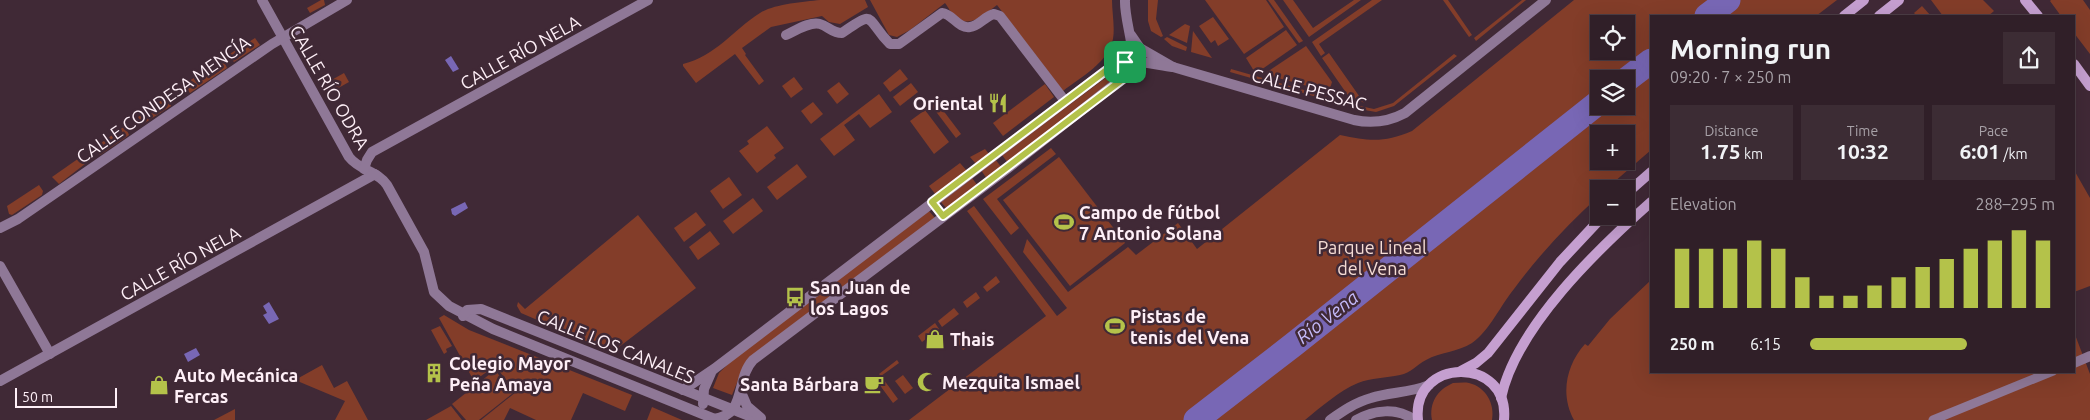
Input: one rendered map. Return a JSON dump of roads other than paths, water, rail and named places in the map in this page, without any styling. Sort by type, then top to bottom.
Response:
[{"type":"main road","points":[[1845,15],[1864,0]]},
{"type":"main road","points":[[1880,15],[1899,0]]},
{"type":"main road","points":[[2025,0],[2037,15]]},
{"type":"main road","points":[[2075,65],[2090,86]]},
{"type":"main road","points":[[1635,186],[1650,173]]},
{"type":"main road","points":[[1501,398],[1510,366],[1530,333],[1577,274],[1650,203]]},
{"type":"main road","points":[[1418,420],[1420,399],[1429,385],[1438,378],[1449,373],[1461,371],[1476,363],[1488,353],[1560,262],[1595,225]]},
{"type":"main road","points":[[1461,371],[1478,374],[1492,384],[1501,398],[1506,418]]},
{"type":"street","name":"CALLE RÍO ODRA","points":[[262,0],[349,157],[364,170],[381,178],[387,185],[425,257]]},
{"type":"street","name":"CALLE CONDESA MENCÍA","points":[[0,228],[18,219],[282,37],[347,0]]},
{"type":"street","name":"CALLE RÍO NELA","points":[[364,170],[372,152],[648,0]]},
{"type":"street","points":[[714,369],[706,384],[702,398],[704,410],[713,418],[725,416],[733,410],[741,392],[745,370],[753,360],[1007,169],[1123,79],[1129,73],[1134,62],[1128,32],[1125,0]]},
{"type":"street","name":"CALLE PESSAC","points":[[1128,32],[1140,48],[1173,67],[1358,121],[1381,122],[1394,119],[1405,113],[1546,0]]},
{"type":"street","points":[[786,35],[815,23],[821,24],[834,32],[842,33],[862,19],[867,18],[871,20],[890,44],[895,45],[900,44],[942,13],[947,14],[964,27],[971,27],[994,14],[1000,16],[1066,101]]},
{"type":"street","points":[[683,390],[714,369],[1112,66],[1117,63],[1134,62],[1173,67]]},
{"type":"street","points":[[996,154],[1007,169]]},
{"type":"street","name":"CALLE RÍO NELA","points":[[0,381],[375,174]]},
{"type":"street","points":[[932,202],[943,216]]},
{"type":"street","name":"CALLE LOS CANALES","points":[[425,257],[434,292],[463,316],[493,330],[713,418]]},
{"type":"street","points":[[0,266],[50,354]]},
{"type":"street","name":"CALLE LOS CANALES","points":[[463,316],[467,310],[476,308],[499,316],[759,420]]},
{"type":"street","points":[[2075,363],[2090,356]]},
{"type":"street","points":[[613,377],[618,364]]},
{"type":"street","points":[[1933,420],[2048,373]]},
{"type":"street","points":[[1330,420],[1354,405],[1371,398],[1409,392],[1429,385]]},
{"type":"street","points":[[741,392],[747,406],[764,420]]},
{"type":"street","points":[[1356,420],[1378,412],[1390,411],[1407,414],[1414,420]]},
{"type":"waterway","name":"Río Vena","points":[[1708,15],[1728,0]]},
{"type":"waterway","name":"Río Vena","points":[[1635,73],[1650,62]]},
{"type":"waterway","name":"Río Vena","points":[[1196,420],[1590,109]]},
{"type":"place","name":"Oriental","points":[[998,103]]},
{"type":"place","name":"Campo de fútbol 7 Antonio Solana","points":[[1064,222]]},
{"type":"place","name":"San Juan de los Lagos","points":[[795,297]]},
{"type":"place","name":"Pistas de tenis del Vena","points":[[1115,326]]},
{"type":"place","name":"Thais","points":[[935,339]]},
{"type":"place","name":"Colegio Mayor Peña Amaya","points":[[434,373]]},
{"type":"place","name":"Mezquita Ismael","points":[[927,382]]},
{"type":"place","name":"Santa Bárbara","points":[[874,384]]},
{"type":"place","name":"Auto Mecánica Fercas","points":[[159,385]]},
{"type":"park label","name":"Parque Lineal del Vena","points":[[1372,257]]}]
